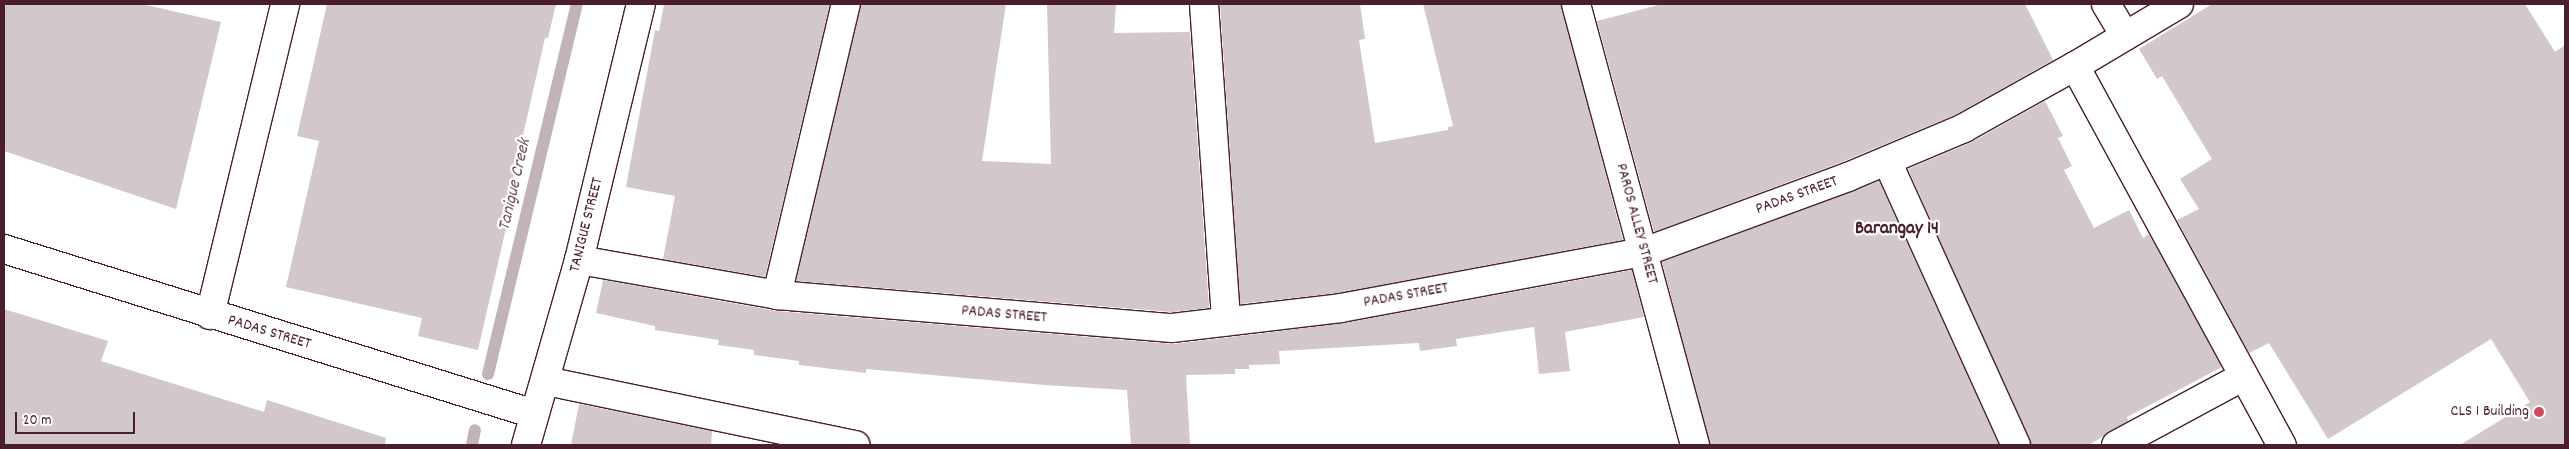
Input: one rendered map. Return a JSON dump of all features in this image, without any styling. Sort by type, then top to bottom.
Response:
[{"type":"street","points":[[210,315],[285,4]]},
{"type":"street","name":"TANIGUE STREET","points":[[526,445],[534,414],[546,381],[579,260],[641,4]]},
{"type":"street","points":[[777,295],[846,4]]},
{"type":"street","points":[[1204,4],[1226,321]]},
{"type":"street","name":"PAROS ALLEY STREET","points":[[1576,4],[1695,445]]},
{"type":"street","points":[[2106,4],[2125,36]]},
{"type":"street","name":"PADAS STREET","points":[[579,260],[777,295],[1172,328],[1341,308],[1644,252],[1887,161],[1964,128],[2075,66],[2179,4]]},
{"type":"street","points":[[2075,66],[2282,445]]},
{"type":"street","points":[[1887,161],[2016,445]]},
{"type":"street","name":"PADAS STREET","points":[[4,249],[210,315],[534,414]]},
{"type":"street","points":[[2116,445],[2244,376]]},
{"type":"street","points":[[546,381],[855,445]]},
{"type":"building","points":[[4,4],[142,4],[221,22],[176,209],[4,151]]},
{"type":"building","points":[[327,4],[556,4],[548,38],[545,38],[511,188],[515,189],[478,350],[418,336],[422,318],[286,287],[319,141],[297,136]]},
{"type":"building","points":[[664,4],[830,4],[765,277],[663,259],[675,196],[626,187],[655,30],[659,31]]},
{"type":"building","points":[[861,4],[1006,4],[982,161],[1051,164],[1047,4],[1116,4],[1114,33],[1190,32],[1209,308],[1172,312],[796,281]]},
{"type":"building","points":[[1220,4],[1360,4],[1365,39],[1359,40],[1375,143],[1448,130],[1448,127],[1453,126],[1423,4],[1561,4],[1623,240],[1339,293],[1240,304]]},
{"type":"building","points":[[1662,4],[2025,4],[2053,60],[1957,114],[1842,162],[1654,232],[1597,21]]},
{"type":"building","points":[[2212,4],[2525,4],[2555,52],[2565,45],[2565,445],[2460,445],[2530,402],[2491,339],[2328,439],[2269,343],[2249,353],[2177,220],[2199,209],[2180,179],[2212,159],[2162,76],[2157,79],[2139,49]]},
{"type":"building","points":[[2045,101],[2063,136],[2058,138],[2072,166],[2064,170],[2094,228],[2129,210],[2143,238],[2149,234],[2222,367],[2127,417],[2128,421],[2089,445],[2031,445],[1908,169],[1972,142]]},
{"type":"building","points":[[1879,181],[1999,445],[1710,445],[1662,262]]},
{"type":"building","points":[[1632,270],[1644,317],[1565,332],[1570,371],[1539,374],[1534,327],[1456,339],[1457,346],[1420,351],[1419,343],[1279,351],[1280,364],[1249,365],[1249,369],[1235,369],[1235,374],[1186,375],[1190,445],[1131,445],[1127,390],[1044,385],[866,369],[866,373],[799,365],[799,361],[754,355],[754,350],[718,345],[719,340],[655,330],[655,326],[596,313],[603,280],[776,311],[1174,344],[1344,323]]},
{"type":"building","points":[[4,309],[108,341],[101,361],[264,412],[267,400],[386,438],[385,445],[4,445]]},
{"type":"building","points":[[579,404],[712,431],[711,445],[571,445]]},
{"type":"waterway","name":"Tanigue Creek","points":[[488,374],[577,4]]},
{"type":"waterway","name":"Tanigue Creek","points":[[472,445],[475,430]]},
{"type":"place","name":"CLS 1 Building","points":[[2539,412]]},
{"type":"district","name":"Barangay 14","points":[[1897,230]]}]
